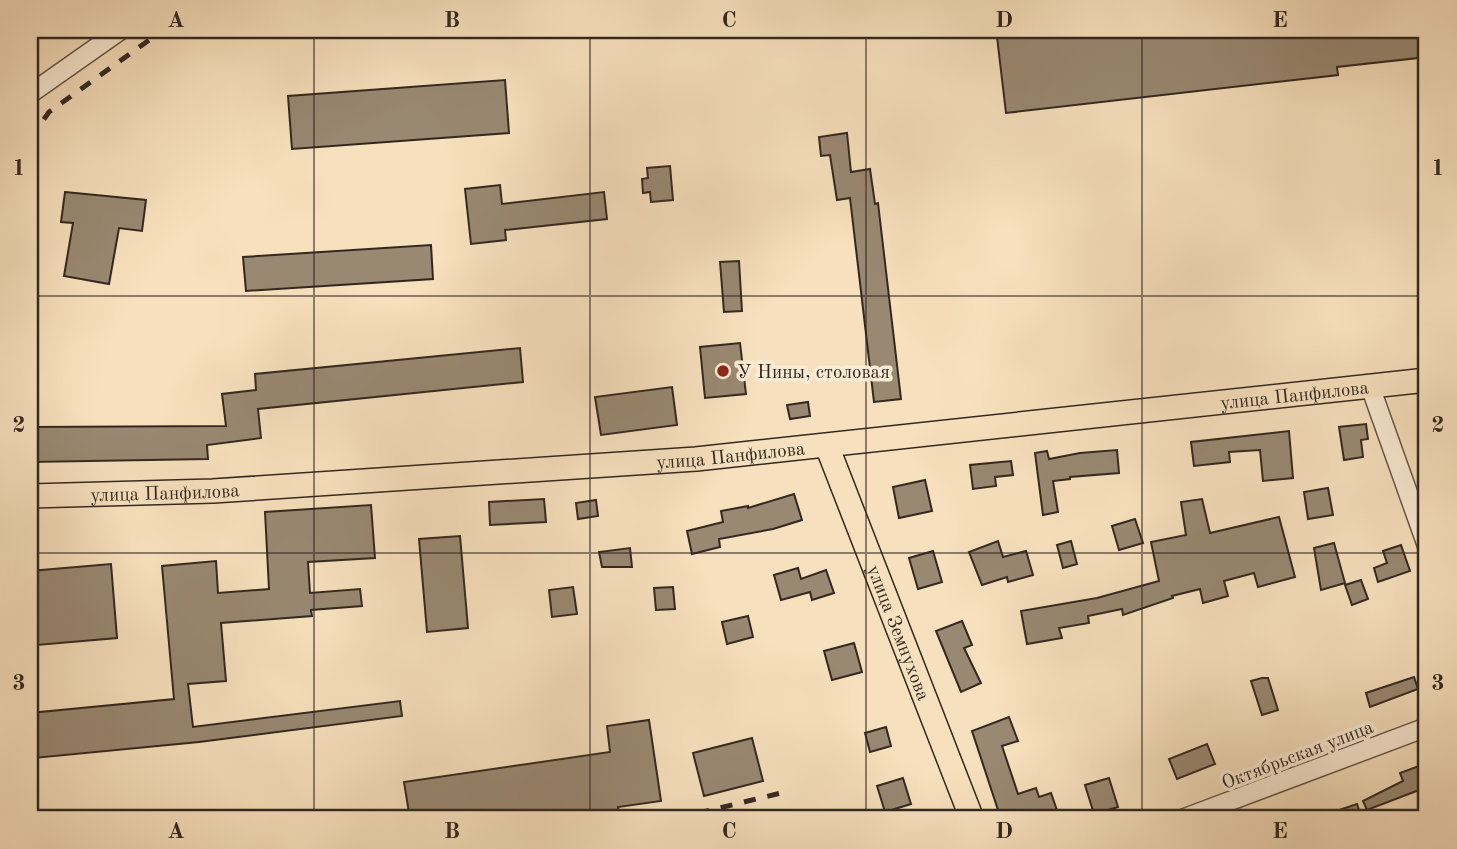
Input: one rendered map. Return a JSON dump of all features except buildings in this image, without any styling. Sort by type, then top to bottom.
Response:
[{"type":"main road","name":"улица Панфилова","points":[[30,496],[213,491],[696,459],[1427,380]]},
{"type":"main road","name":"улица Земнухова","points":[[827,446],[972,819]]},
{"type":"street","points":[[30,94],[121,30]]},
{"type":"street","points":[[1370,386],[1427,546]]},
{"type":"street","name":"Октябрьская улица","points":[[1182,819],[1427,727]]},
{"type":"railway","points":[[30,139],[49,112],[163,30]]},
{"type":"railway","points":[[674,819],[781,793]]},
{"type":"place","name":"У Нины, столовая","points":[[723,371]]}]
